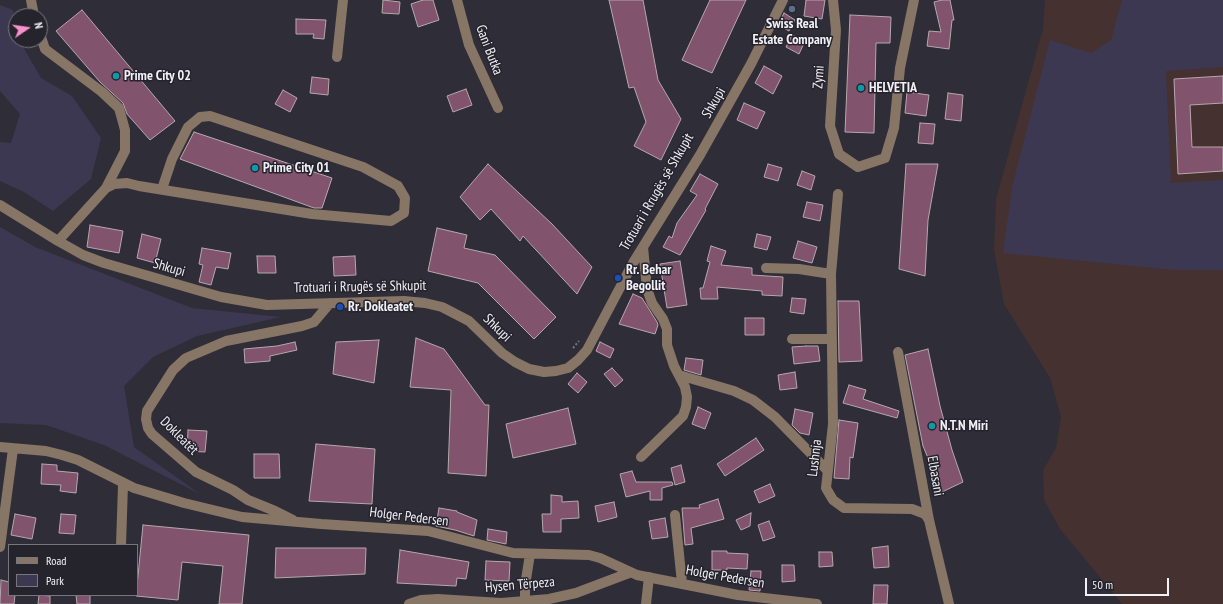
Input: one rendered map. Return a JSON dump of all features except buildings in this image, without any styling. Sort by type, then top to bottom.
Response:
[{"type":"street","points":[[337,57],[343,0]]},
{"type":"street","name":"Gani Butka","points":[[457,0],[474,58],[498,108]]},
{"type":"street","name":"Shkupi","points":[[0,205],[58,241],[104,263],[238,301],[267,305],[404,301],[425,303],[442,307],[469,321],[502,353],[529,369],[544,372],[568,368],[587,350],[643,247],[700,155],[751,64],[783,0]]},
{"type":"street","name":"Zymi","points":[[832,0],[836,30],[830,126],[838,154],[858,167],[885,158],[894,128],[900,68],[914,0]]},
{"type":"street","points":[[44,48],[102,92],[119,108],[125,130],[125,151],[106,188],[58,241]]},
{"type":"street","points":[[106,188],[114,184],[127,183],[162,189],[312,214],[391,221],[404,213],[405,198],[398,186],[363,167],[210,116],[200,117],[188,127],[172,159],[162,189]]},
{"type":"street","name":"Lushnja","points":[[838,194],[831,274],[833,424],[826,488],[833,500],[839,506],[851,510],[912,509],[925,514],[929,520]]},
{"type":"street","points":[[641,457],[683,416],[687,397],[685,387],[667,345],[667,329],[663,319],[652,303],[647,289],[643,247]]},
{"type":"street","points":[[766,268],[799,269],[831,274]]},
{"type":"street","name":"Dokleatët","points":[[296,522],[275,510],[248,500],[233,490],[196,472],[152,434],[147,424],[147,411],[169,376],[186,358],[226,341],[302,326],[314,322],[330,303]]},
{"type":"street","points":[[792,339],[832,339]]},
{"type":"street","name":"Elbasani","points":[[898,352],[929,520],[949,604]]},
{"type":"street","points":[[679,375],[734,391],[753,400],[775,417],[827,470]]},
{"type":"street","name":"Holger Pedersen","points":[[0,447],[46,451],[78,460],[123,484],[219,512],[248,517],[296,522],[428,531],[501,550],[530,554],[589,555],[600,558],[629,573],[738,595],[817,604]]},
{"type":"street","points":[[0,547],[13,449]]},
{"type":"street","points":[[122,544],[123,484]]},
{"type":"street","points":[[675,515],[682,583]]},
{"type":"street","points":[[525,602],[525,586],[530,554]]},
{"type":"street","name":"Hysen Tërpeza","points":[[409,604],[438,599],[476,603],[525,602],[576,593],[629,573]]},
{"type":"street","points":[[646,604],[649,577]]},
{"type":"path","points":[[570,352],[582,336]]},
{"type":"shaded area","points":[[1045,0],[1223,0],[1223,604],[1122,604],[1060,529],[1044,500],[1043,470],[1056,448],[1061,417],[1050,378],[1004,304],[994,250],[996,199],[1043,29]]},
{"type":"green space","points":[[1122,0],[1223,0],[1223,67],[1166,71],[1171,183],[1223,180],[1223,270],[1175,270],[1003,253],[1012,187],[1050,40],[1091,53],[1111,40]]},
{"type":"green space","points":[[0,5],[8,8],[8,48],[24,48],[41,78],[72,96],[101,138],[91,179],[53,211],[24,192],[0,181],[0,142],[11,143],[20,114],[0,91]]},
{"type":"green space","points":[[0,227],[35,247],[192,308],[281,317],[197,336],[153,357],[124,386],[134,447],[200,494],[104,445],[46,425],[0,423]]},
{"type":"place","name":"Swiss Real Estate Company","points":[[792,9]]},
{"type":"place","name":"Prime City 02","points":[[116,76]]},
{"type":"place","name":"HELVETIA","points":[[861,88]]},
{"type":"place","name":"Prime City 01","points":[[255,168]]},
{"type":"place","name":"Rr. Behar Begollit","points":[[618,278]]},
{"type":"place","name":"Rr. Dokleatet","points":[[340,307]]},
{"type":"place","name":"N.T.N Miri","points":[[932,426]]}]
